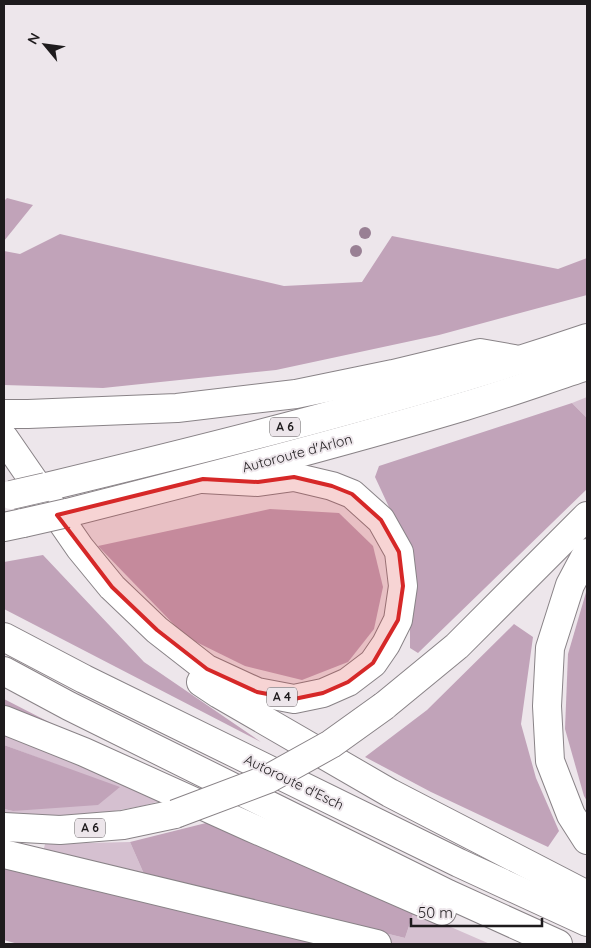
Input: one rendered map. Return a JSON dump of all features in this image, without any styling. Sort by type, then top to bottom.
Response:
[{"type":"highway","name":"Autoroute d'Arlon","points":[[8,496],[340,413],[522,360],[587,338]]},
{"type":"highway","points":[[16,414],[178,408],[296,394],[393,374],[480,353],[522,360]]},
{"type":"highway","name":"Autoroute d'Arlon","points":[[14,525],[203,479],[350,440],[587,366]]},
{"type":"highway","name":"A 4","points":[[4,438],[80,548],[112,586],[157,630],[207,669],[257,692],[294,699],[323,694],[348,682],[373,663],[386,644],[398,620],[403,586],[399,552],[381,520],[352,494],[332,486],[294,477],[258,482],[203,479]]},
{"type":"highway","points":[[4,461],[62,544],[101,594],[144,639],[181,667],[219,694],[390,793],[587,895]]},
{"type":"highway","name":"A 6","points":[[4,827],[60,830],[123,825],[175,814],[268,779],[331,744],[384,706],[458,646],[587,516]]},
{"type":"highway","points":[[587,553],[570,584],[550,648],[547,706],[550,761],[571,816],[587,840]]},
{"type":"highway","name":"Autoroute d'Esch","points":[[4,637],[84,679],[450,859],[587,922]]},
{"type":"highway","points":[[4,671],[69,706],[448,894],[558,944]]},
{"type":"highway","points":[[4,720],[84,752],[259,831],[520,944]]},
{"type":"highway","points":[[4,854],[377,944]]},
{"type":"highlighted area","points":[[294,477],[332,486],[352,494],[381,520],[399,552],[403,586],[398,620],[373,663],[348,682],[323,693],[294,699],[257,692],[207,669],[157,630],[112,587],[57,515],[203,479],[258,482]]},
{"type":"shaded area","points":[[7,198],[33,205],[4,241],[4,201]]},
{"type":"shaded area","points":[[60,234],[284,286],[362,282],[392,236],[558,269],[587,258],[587,295],[439,335],[276,370],[103,388],[4,385],[4,251],[20,254]]},
{"type":"shaded area","points":[[587,397],[587,418],[572,403]]},
{"type":"shaded area","points":[[572,403],[587,418],[587,489],[418,653],[410,648],[410,576],[395,520],[375,477],[379,466]]},
{"type":"shaded area","points":[[270,509],[339,513],[373,546],[383,587],[374,629],[348,662],[302,680],[245,666],[186,637],[98,546]]},
{"type":"shaded area","points":[[43,555],[144,662],[261,742],[4,609],[4,562]]},
{"type":"shaded area","points":[[587,589],[587,801],[565,729],[568,654]]},
{"type":"shaded area","points":[[514,624],[533,637],[521,724],[536,778],[559,831],[548,847],[431,792],[365,757],[427,710]]},
{"type":"shaded area","points":[[4,699],[82,739],[4,705]]},
{"type":"shaded area","points":[[4,731],[164,800],[109,812],[109,815],[60,819],[4,817],[4,809],[13,811],[119,788],[4,745]]},
{"type":"shaded area","points":[[4,745],[120,787],[98,805],[13,811],[4,809]]},
{"type":"shaded area","points":[[214,821],[414,911],[405,938],[144,874],[130,842]]},
{"type":"shaded area","points":[[130,842],[144,874],[405,938],[414,911],[490,944],[316,944],[38,873],[45,844]]},
{"type":"shaded area","points":[[4,864],[316,944],[18,944],[4,940]]}]
